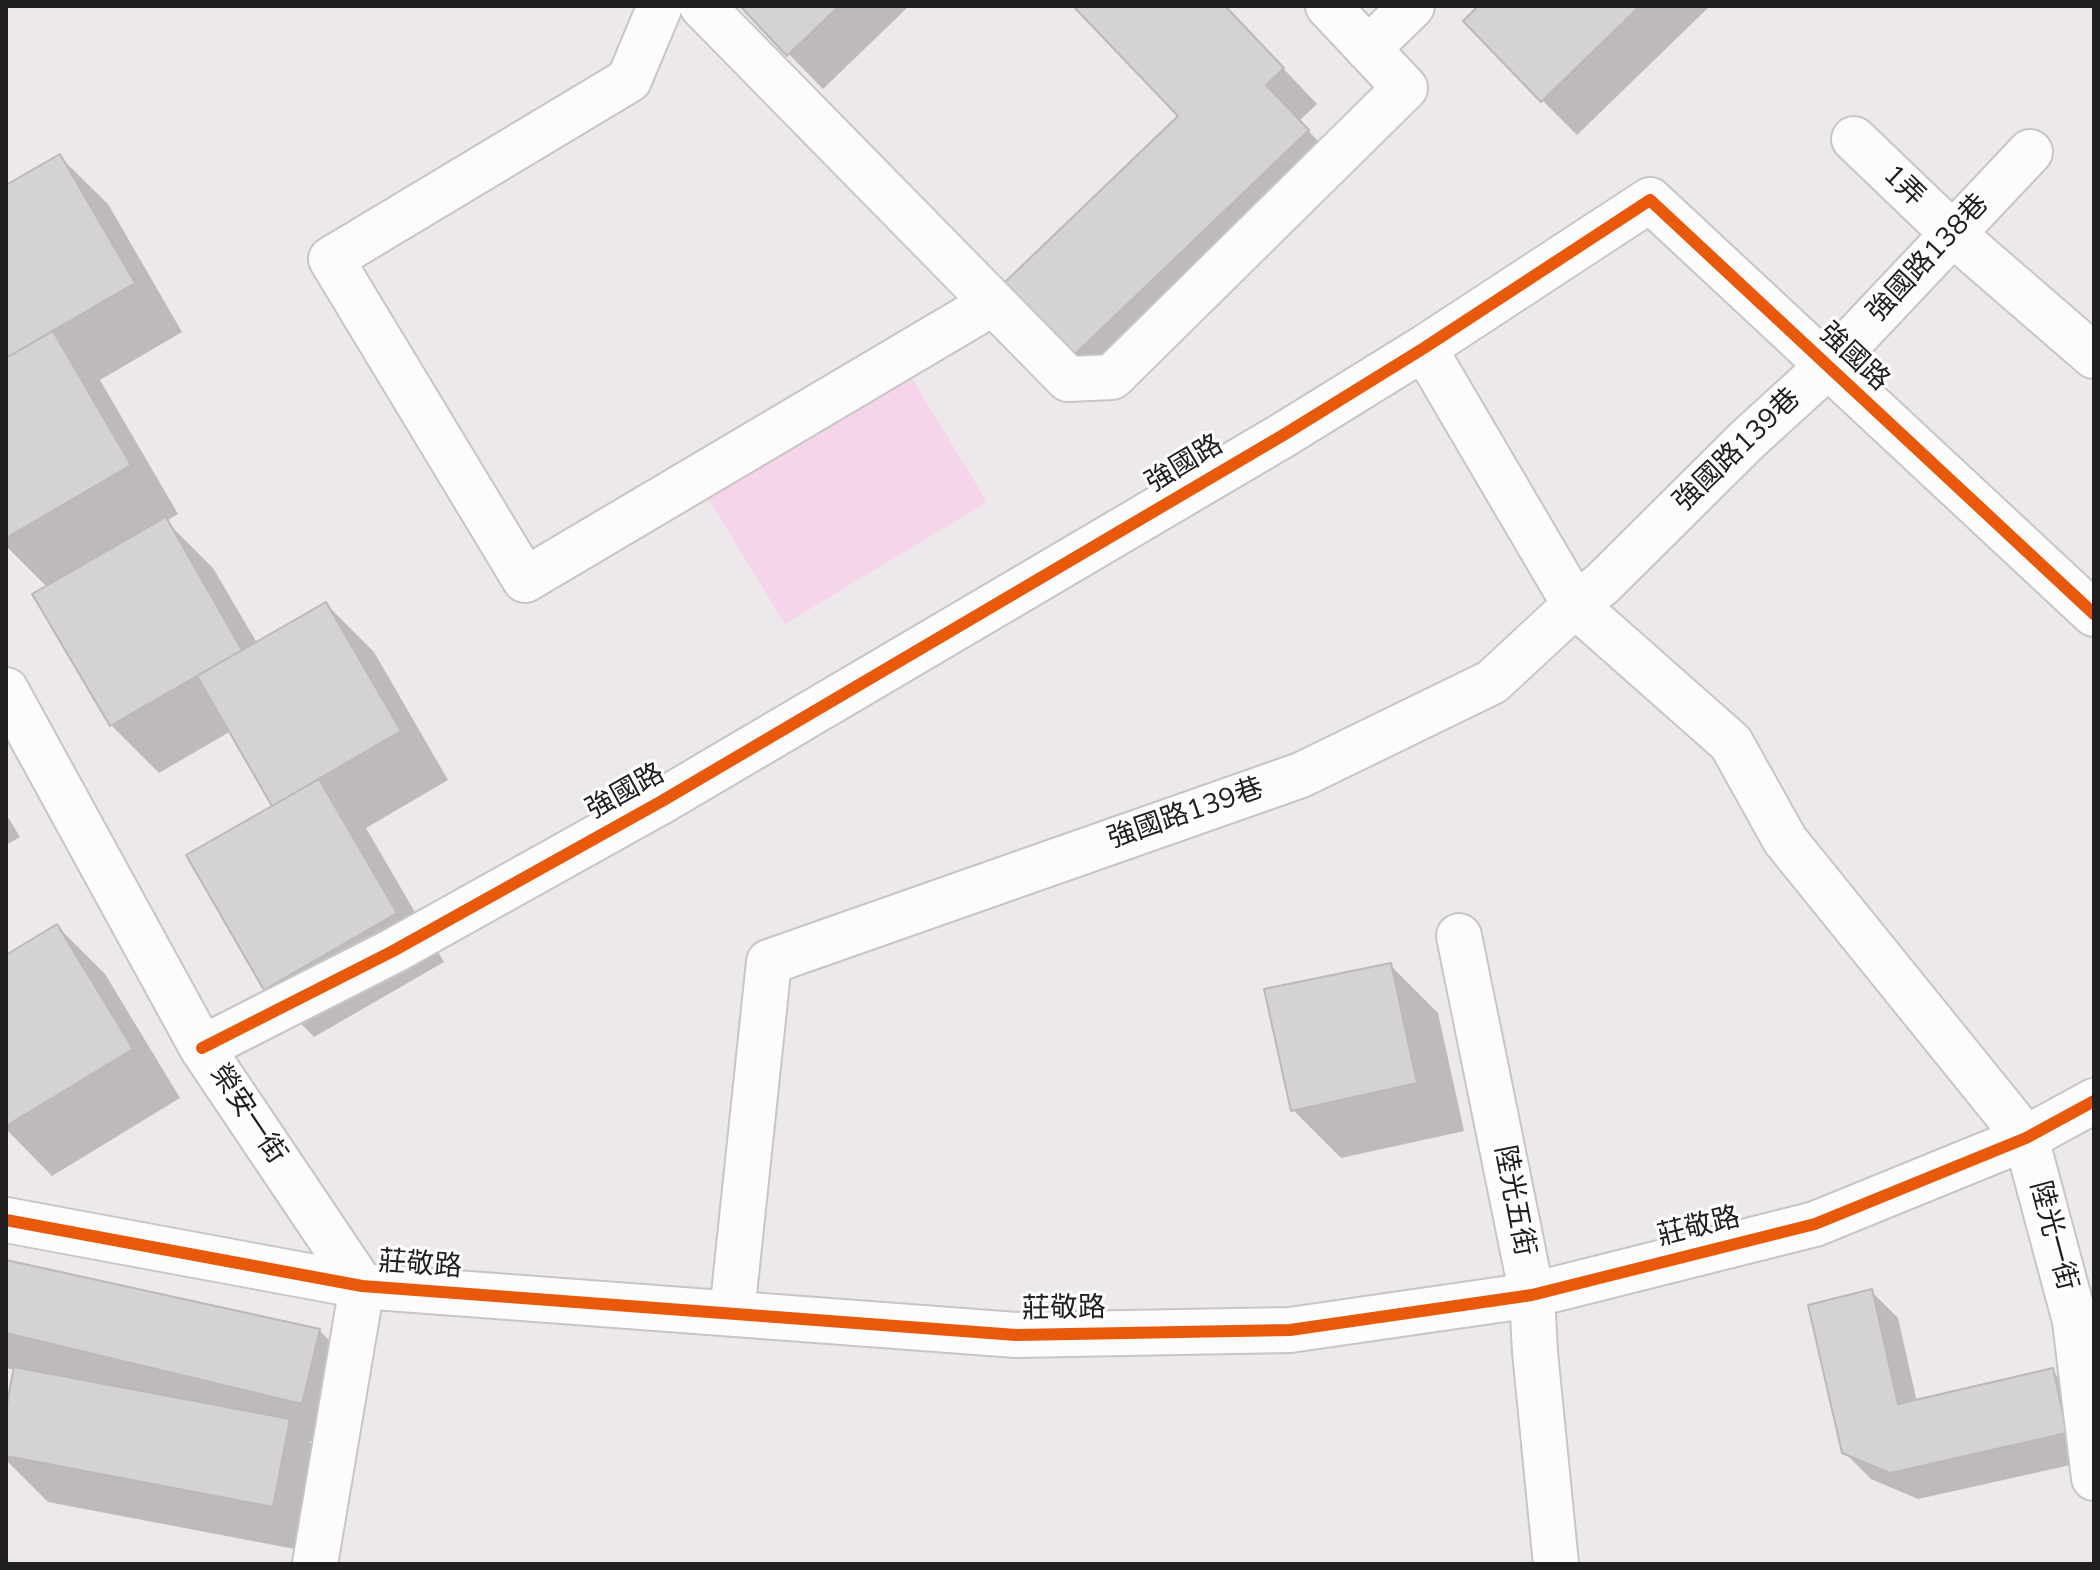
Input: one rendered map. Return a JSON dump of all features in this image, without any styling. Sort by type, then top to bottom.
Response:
[{"type":"street","points":[[660,6],[629,80],[331,259],[525,580],[993,303]]},
{"type":"street","points":[[702,6],[1068,379],[1112,377],[1405,88],[1328,6]]},
{"type":"street","points":[[1368,49],[1412,6]]},
{"type":"street","name":"1弄","points":[[1854,139],[1953,234],[2094,356]]},
{"type":"street","name":"強國路138巷","points":[[1827,367],[2030,152]]},
{"type":"street","name":"強國路","points":[[202,1048],[393,951],[662,801],[1285,434],[1424,348],[1650,200],[2094,614]]},
{"type":"street","points":[[1424,348],[1575,605],[1731,743],[1785,840],[2026,1138]]},
{"type":"street","name":"強國路139巷","points":[[732,1313],[769,962],[1301,775],[1492,682],[1602,584],[1747,440],[1827,367]]},
{"type":"street","name":"榮安一街","points":[[6,690],[202,1048],[362,1286]]},
{"type":"street","name":"陸光五街","points":[[1459,936],[1532,1295],[1556,1564]]},
{"type":"street","name":"莊敬路","points":[[6,1220],[362,1286],[1016,1335],[1275,1330],[1532,1295],[1815,1224],[2026,1138],[2094,1101]]},
{"type":"street","name":"陸光一街","points":[[2026,1138],[2075,1321],[2091,1425],[2094,1478]]},
{"type":"street","points":[[315,1564],[362,1286]]},
{"type":"shaded area","points":[[910,375],[987,502],[785,624],[708,498]]},
{"type":"building","points":[[740,6],[839,6],[787,56]]},
{"type":"building","points":[[1073,6],[1225,6],[1284,68],[1266,85],[1309,130],[1073,356],[1003,284],[1178,116]]},
{"type":"building","points":[[1478,6],[1640,6],[1541,102],[1463,21]]},
{"type":"building","points":[[60,154],[135,283],[6,358],[6,185]]},
{"type":"building","points":[[53,331],[131,465],[6,538],[6,358]]},
{"type":"building","points":[[166,517],[242,650],[110,726],[32,594]]},
{"type":"building","points":[[326,602],[401,731],[272,806],[197,676]]},
{"type":"building","points":[[319,779],[397,913],[264,990],[186,855]]},
{"type":"building","points":[[57,924],[133,1049],[6,1126],[6,955]]},
{"type":"building","points":[[1391,963],[1417,1083],[1291,1111],[1264,989]]},
{"type":"building","points":[[6,1260],[320,1329],[302,1404],[6,1333]]},
{"type":"building","points":[[1872,1289],[1898,1404],[2053,1368],[2067,1433],[1890,1473],[1842,1453],[1808,1305]]},
{"type":"building","points":[[14,1367],[290,1419],[273,1507],[6,1456],[6,1409]]},
{"type":"cycle path","points":[[202,1048],[393,951],[662,801],[1285,434],[1424,348],[1650,200],[2094,614]]},
{"type":"cycle path","points":[[6,1220],[362,1286],[1016,1335],[1290,1330],[1532,1295],[1815,1224],[2026,1138],[2094,1101]]}]
